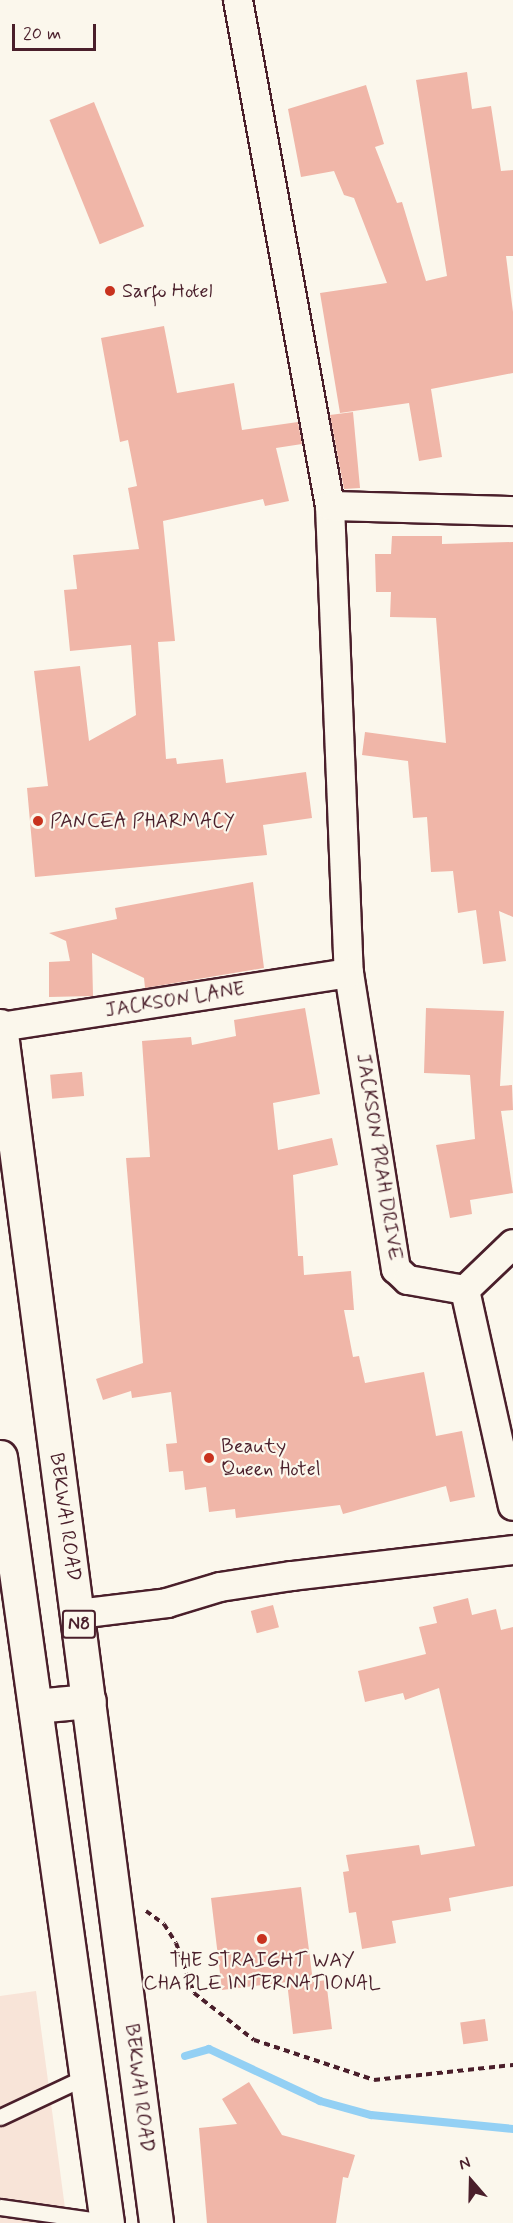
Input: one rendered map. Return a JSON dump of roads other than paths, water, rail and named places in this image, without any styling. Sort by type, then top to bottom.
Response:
[{"type":"highway","name":"BEKWAI ROAD","points":[[0,1026],[156,2223]]},
{"type":"highway","points":[[0,1457],[107,2223]]},
{"type":"highway","points":[[35,1706],[89,1701]]},
{"type":"street","name":"JACKSON PRAH DRIVE","points":[[238,0],[330,506],[349,973],[396,1269],[408,1280],[465,1290]]},
{"type":"street","points":[[330,506],[513,511]]},
{"type":"street","name":"JACKSON LANE","points":[[0,1026],[349,973]]},
{"type":"street","points":[[513,1244],[465,1290],[513,1506]]},
{"type":"street","points":[[78,1614],[167,1603],[220,1587],[281,1578],[513,1550]]},
{"type":"lane","points":[[0,2117],[87,2076]]},
{"type":"lane","points":[[0,2207],[107,2223]]},
{"type":"waterway","points":[[185,2056],[209,2049],[320,2101],[371,2115],[513,2129]]},
{"type":"place","name":"Sarfo Hotel","points":[[110,291]]},
{"type":"place","name":"PANCEA PHARMACY","points":[[38,821]]},
{"type":"place","name":"Beauty Queen Hotel","points":[[209,1458]]},
{"type":"place","name":"THE STRAIGHT WAY CHAPLE INTERNATIONAL","points":[[262,1939]]}]
